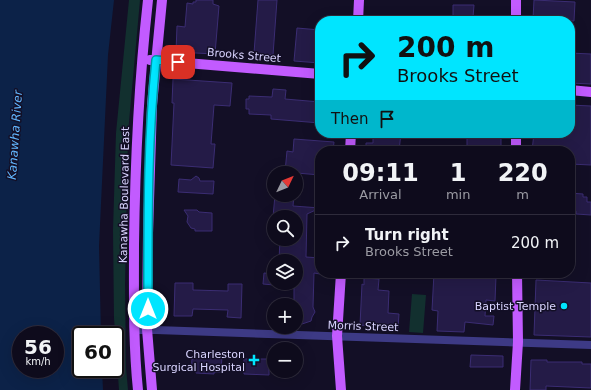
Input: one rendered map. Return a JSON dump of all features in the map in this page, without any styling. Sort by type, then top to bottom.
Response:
[{"type":"main road","name":"Kanawha Boulevard East","points":[[138,390],[134,356],[135,170],[142,59],[148,0]]},
{"type":"main road","points":[[152,390],[147,329],[148,226],[152,104],[162,0]]},
{"type":"main road","points":[[358,16],[360,0]]},
{"type":"main road","points":[[516,0],[516,16]]},
{"type":"main road","name":"Brooks Street","points":[[142,59],[315,74]]},
{"type":"main road","points":[[575,90],[591,92]]},
{"type":"main road","points":[[341,278],[337,336],[341,390]]},
{"type":"main road","points":[[515,390],[518,342],[517,278]]},
{"type":"street","name":"Morris Street","points":[[134,330],[147,329],[591,345]]},
{"type":"green space","points":[[129,0],[140,0],[128,133],[125,284],[126,368],[128,390],[119,390],[118,378],[124,378],[124,326],[115,326],[114,318],[113,230],[116,133]]},
{"type":"green space","points":[[412,294],[426,295],[423,333],[409,332]]},
{"type":"water","name":"Kanawha River","points":[[0,0],[114,0],[108,55],[99,246],[101,326],[72,326],[72,378],[102,378],[103,390],[0,390]]},
{"type":"building","points":[[196,0],[213,0],[213,4],[219,6],[215,54],[176,52],[177,26],[185,27],[187,3],[193,4]]},
{"type":"building","points":[[258,0],[277,0],[273,55],[254,53]]},
{"type":"building","points":[[534,0],[575,2],[574,16],[533,16]]},
{"type":"building","points":[[453,5],[474,5],[473,16],[453,16]]},
{"type":"building","points":[[297,28],[315,30],[315,63],[294,61]]},
{"type":"building","points":[[575,53],[591,54],[591,84],[575,83]]},
{"type":"building","points":[[173,79],[232,83],[230,106],[214,105],[211,144],[215,144],[213,168],[171,165],[174,103],[172,103]]},
{"type":"building","points":[[273,89],[286,90],[285,99],[315,102],[315,123],[271,119],[271,115],[249,114],[249,109],[246,109],[246,99],[249,99],[249,96],[272,97]]},
{"type":"building","points":[[575,105],[591,106],[591,165],[575,164],[575,146],[533,146],[533,138],[575,138]]},
{"type":"building","points":[[373,138],[400,138],[400,146],[366,146],[366,143],[373,143]]},
{"type":"building","points":[[467,138],[501,138],[501,146],[467,146]]},
{"type":"building","points":[[294,139],[334,142],[334,146],[315,146],[315,175],[303,174],[303,166],[286,166],[287,151],[293,152]]},
{"type":"building","points":[[196,176],[200,181],[214,181],[213,194],[178,192],[179,179],[191,180]]},
{"type":"building","points":[[575,193],[583,194],[583,197],[587,197],[587,202],[591,202],[591,215],[576,214]]},
{"type":"building","points":[[274,202],[293,202],[293,206],[315,208],[315,210],[307,214],[306,257],[315,258],[313,307],[315,312],[311,321],[303,324],[303,298],[294,298],[294,290],[303,290],[303,254],[279,254],[280,246],[303,246],[303,210],[274,210]]},
{"type":"building","points":[[184,210],[197,210],[199,212],[212,213],[212,231],[195,231],[195,229],[191,228],[187,222],[188,216]]},
{"type":"building","points":[[264,273],[267,273],[267,284],[263,284]]},
{"type":"building","points":[[364,278],[379,279],[378,290],[389,291],[388,313],[399,314],[398,328],[360,325],[362,284],[364,285]]},
{"type":"building","points":[[434,278],[496,278],[495,301],[486,300],[485,316],[494,316],[493,325],[465,322],[464,332],[437,331],[438,311],[432,310]]},
{"type":"building","name":"Baptist Temple","points":[[536,280],[591,283],[591,337],[534,335]]},
{"type":"building","points":[[175,283],[193,283],[193,290],[228,291],[228,284],[242,284],[241,318],[227,317],[228,310],[193,309],[192,316],[174,316]]},
{"type":"building","points":[[198,354],[219,354],[222,356],[221,372],[214,372],[214,374],[196,373],[196,370],[191,370],[192,359],[194,359]]},
{"type":"building","points":[[471,355],[503,356],[503,367],[470,367]]},
{"type":"building","points":[[244,359],[267,359],[267,375],[244,374]]},
{"type":"building","points":[[531,360],[547,360],[547,362],[582,362],[582,364],[591,364],[591,388],[546,386],[546,390],[530,390]]},
{"type":"place","name":"Baptist Temple","points":[[564,306]]},
{"type":"place","name":"Charleston Surgical Hospital","points":[[254,360]]},
{"type":"route","points":[[148,309],[148,232],[152,104],[156,60],[178,62]]}]
